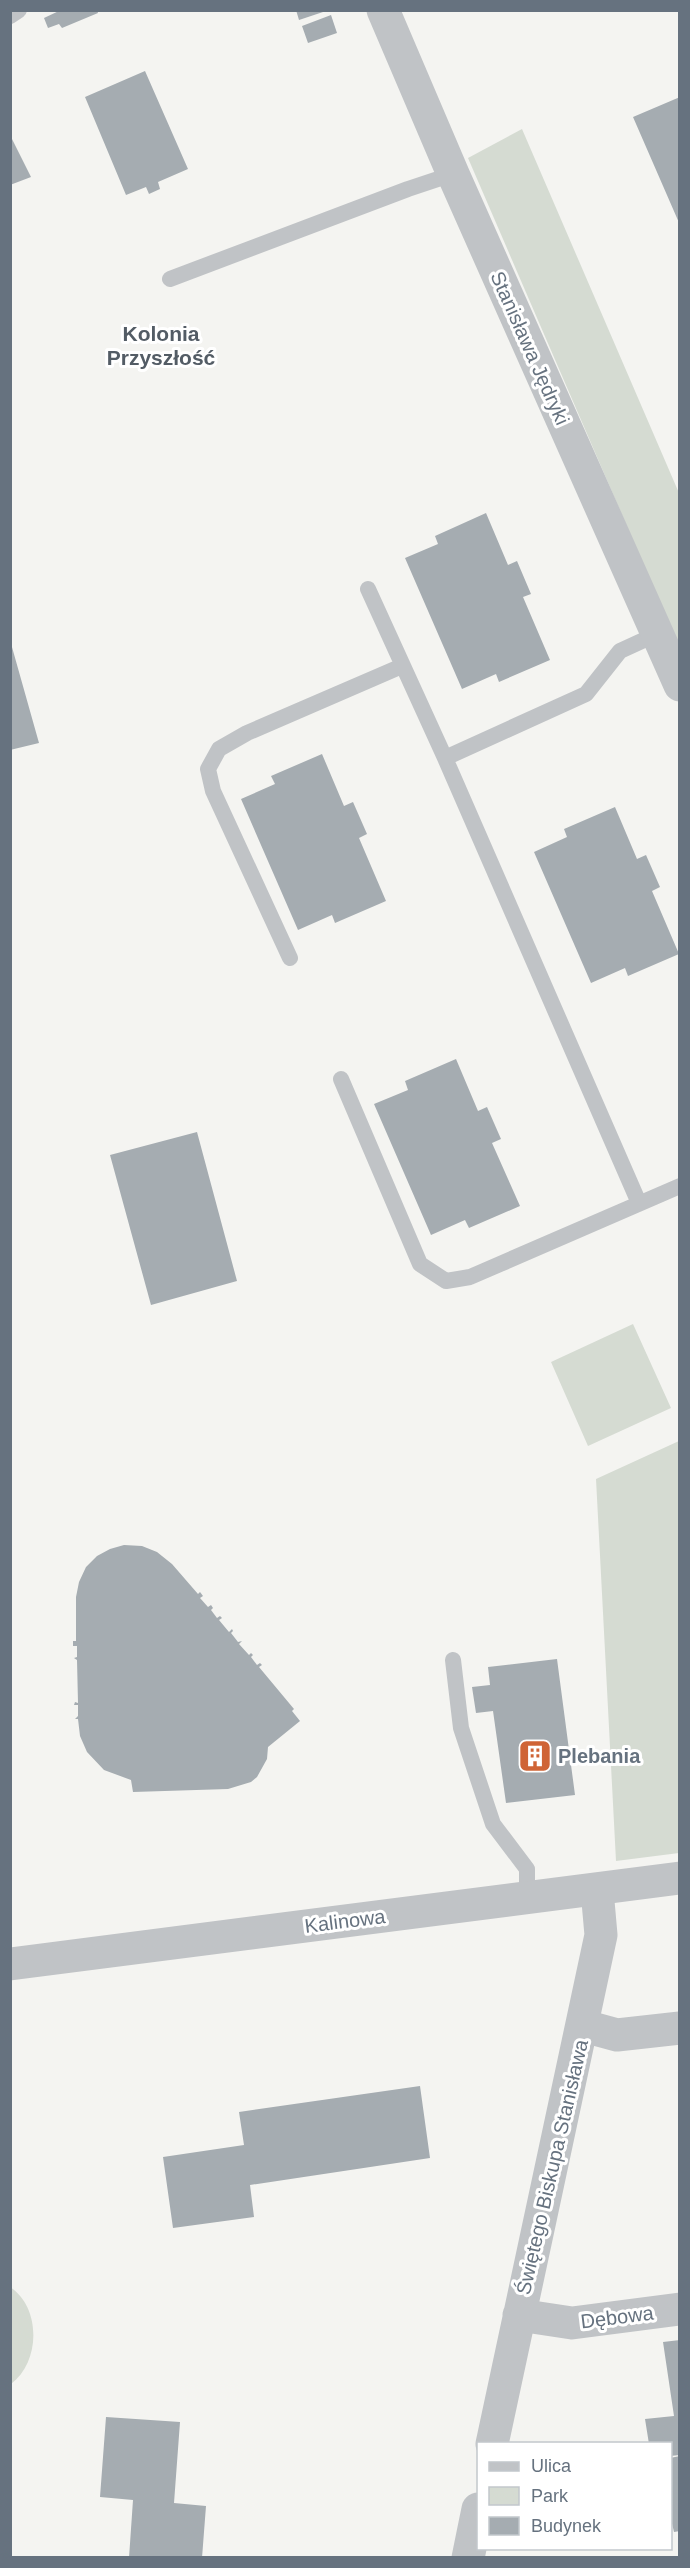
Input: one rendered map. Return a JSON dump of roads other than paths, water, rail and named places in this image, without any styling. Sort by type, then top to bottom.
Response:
[{"type":"street","name":"Stanisława Jędryki","points":[[383,10],[453,174],[680,685]]},
{"type":"street","name":"Kalinowa","points":[[10,1964],[680,1878]]},
{"type":"street","name":"Świętego Biskupa Stanisława","points":[[492,2442],[584,2026],[601,1935],[597,1890]]},
{"type":"street","points":[[584,2026],[617,2035],[680,2028]]},
{"type":"street","name":"Dębowa","points":[[519,2315],[572,2324],[680,2309]]},
{"type":"street","points":[[468,2558],[477,2514]]},
{"type":"lane","points":[[10,16],[19,10]]},
{"type":"lane","points":[[170,279],[453,174]]},
{"type":"lane","points":[[368,589],[445,758],[639,1203]]},
{"type":"lane","points":[[445,758],[586,694],[620,651],[657,634]]},
{"type":"lane","points":[[291,958],[213,791],[208,769],[219,749],[247,733],[402,666]]},
{"type":"lane","points":[[341,1079],[420,1264],[446,1281],[470,1278],[680,1186]]},
{"type":"lane","points":[[453,1660],[461,1728],[493,1824],[527,1869],[527,1898]]},
{"type":"place","name":"Plebania","points":[[535,1756]]},
{"type":"district","name":"Kolonia Przyszłość","points":[[161,346]]}]
